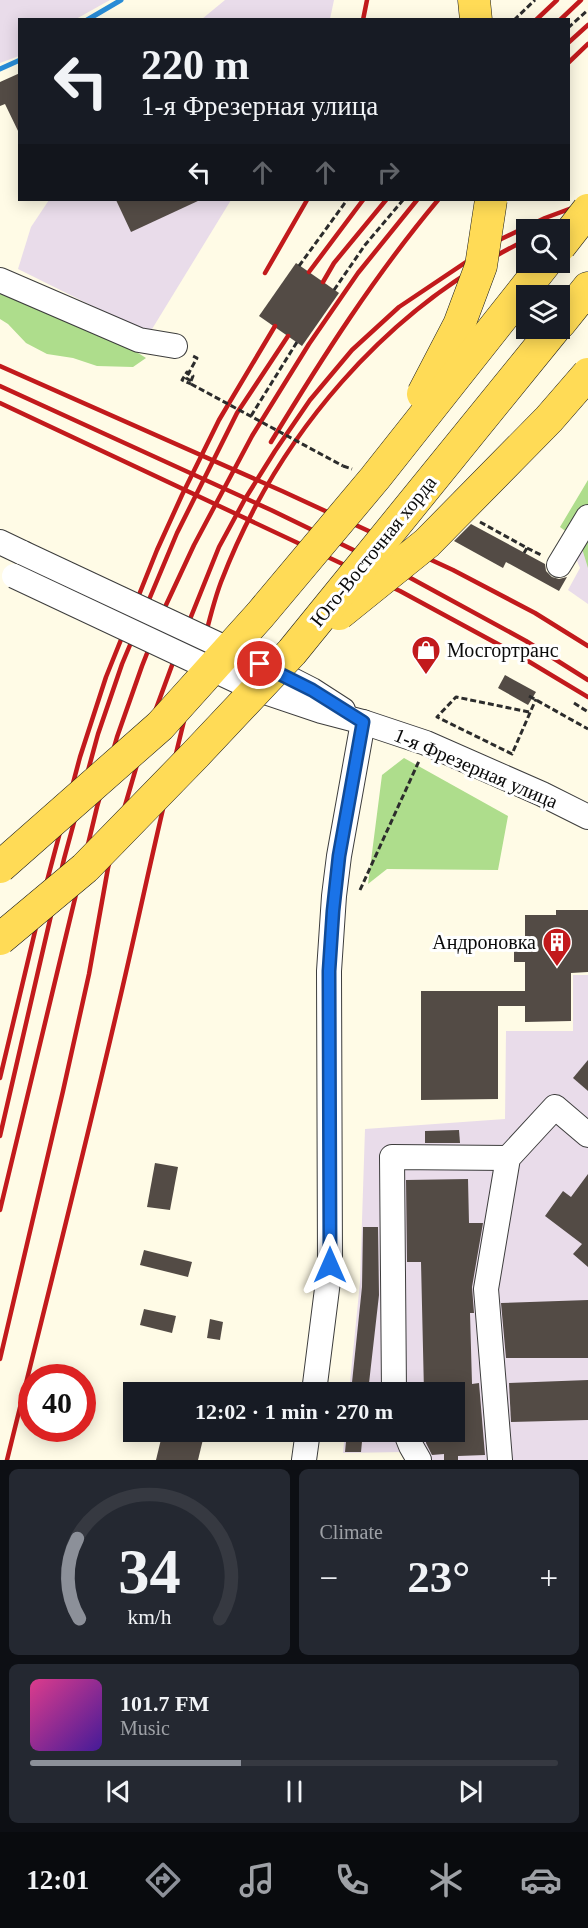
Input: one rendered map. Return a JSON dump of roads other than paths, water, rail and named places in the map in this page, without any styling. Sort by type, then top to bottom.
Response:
[{"type":"main road","points":[[474,0],[477,18]]},
{"type":"main road","points":[[375,478],[459,325],[481,266],[491,201]]},
{"type":"main road","points":[[570,233],[588,210]]},
{"type":"main road","points":[[0,867],[160,726],[260,615],[375,478],[537,273]]},
{"type":"main road","points":[[570,310],[588,288]]},
{"type":"main road","name":"Юго-Восточная хорда","points":[[0,939],[85,868],[292,652],[546,339]]},
{"type":"main road","points":[[292,652],[427,543],[549,419],[588,374]]},
{"type":"street","points":[[0,280],[139,340],[175,346]]},
{"type":"street","points":[[559,565],[588,517]]},
{"type":"street","name":"1-я Фрезерная улица","points":[[0,542],[260,664],[312,690],[363,722]]},
{"type":"street","name":"1-я Фрезерная улица","points":[[7,572],[250,687],[426,743],[542,794],[588,817]]},
{"type":"street","points":[[315,1382],[330,1265],[329,971],[331,927],[339,856],[363,722]]},
{"type":"street","points":[[500,1460],[486,1289],[508,1158],[555,1107],[588,1135]]},
{"type":"street","points":[[394,1382],[392,1157],[508,1158]]},
{"type":"street","points":[[304,1460],[306,1442]]},
{"type":"street","points":[[409,1442],[419,1460]]},
{"type":"waterway","points":[[90,18],[121,0]]},
{"type":"waterway","points":[[0,69],[18,61]]},
{"type":"railway","points":[[363,18],[367,0]]},
{"type":"railway","points":[[538,18],[557,0]]},
{"type":"railway","points":[[562,18],[581,0]]},
{"type":"railway","points":[[570,41],[588,25]]},
{"type":"railway","points":[[570,61],[588,44]]},
{"type":"railway","points":[[265,273],[306,201]]},
{"type":"railway","points":[[309,272],[362,201]]},
{"type":"railway","points":[[323,282],[334,263],[385,201]]},
{"type":"railway","points":[[0,1210],[97,807],[117,737],[166,605],[194,545],[252,436],[309,344],[358,273],[416,201]]},
{"type":"railway","points":[[271,442],[350,318],[392,258],[437,201]]},
{"type":"railway","points":[[0,1359],[89,974],[115,840],[143,744],[219,547],[275,451],[310,400],[352,350],[399,307],[499,240],[545,218],[588,202]]},
{"type":"railway","points":[[570,222],[588,215]]},
{"type":"railway","points":[[7,1460],[104,1067],[173,764],[221,582],[244,528],[272,477],[305,428],[342,382],[382,340],[427,302],[475,269],[516,246]]},
{"type":"railway","points":[[0,1078],[47,881],[80,757],[106,677],[157,550],[182,495],[219,420],[275,326]]},
{"type":"railway","points":[[0,1136],[64,859],[98,734],[122,664],[177,533],[237,413],[288,336]]},
{"type":"railway","points":[[0,366],[282,491],[453,570],[535,613],[588,646]]},
{"type":"railway","points":[[0,386],[271,510],[405,575],[526,641],[588,680]]},
{"type":"railway","points":[[0,403],[400,591],[518,655],[588,697]]},
{"type":"place","name":"Мосгортранс","points":[[426,676]]},
{"type":"place","name":"Андроновка","points":[[557,968]]}]
